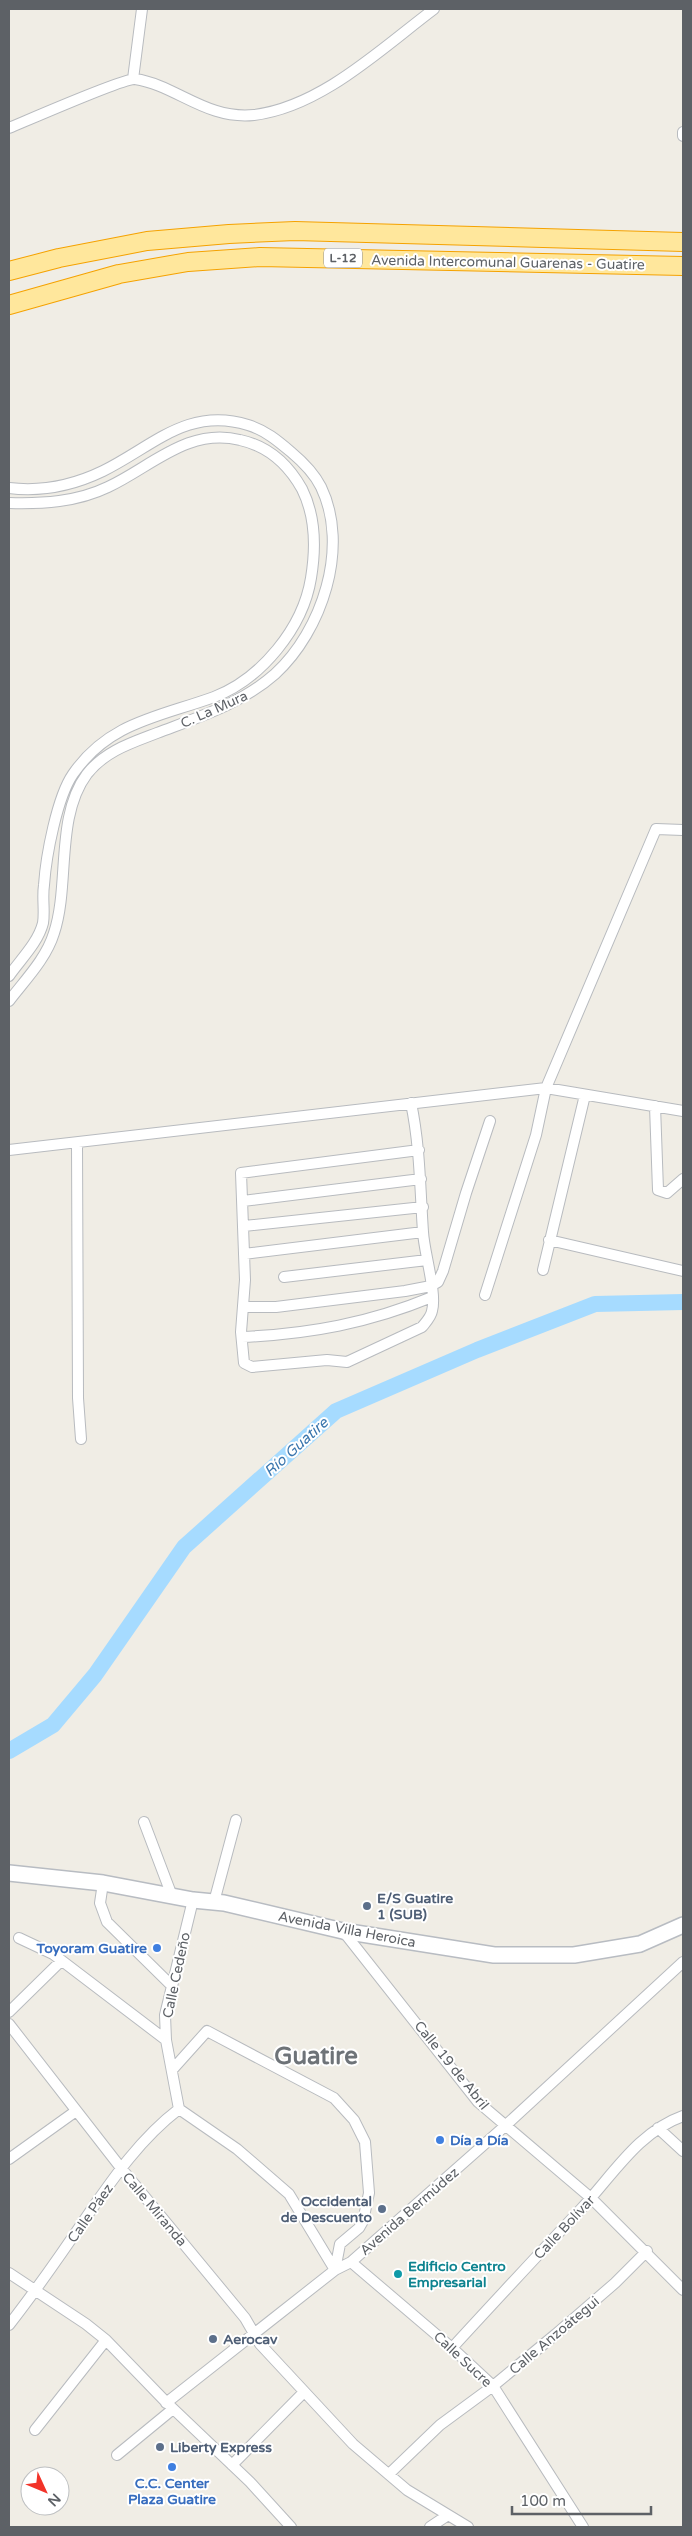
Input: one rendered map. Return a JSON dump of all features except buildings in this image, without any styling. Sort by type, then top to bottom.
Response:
[{"type":"highway","name":"Avenida Intercomunal Guarenas - Guatire","points":[[9,271],[59,258],[147,241],[295,231],[683,242]]},
{"type":"highway","name":"Avenida Intercomunal Guarenas - Guatire","points":[[9,305],[119,274],[188,262],[260,257],[683,266]]},
{"type":"main road","name":"Avenida Villa Heroica","points":[[9,1873],[103,1883],[193,1900],[214,1902],[344,1931],[494,1955],[574,1955],[640,1944],[683,1925]]},
{"type":"street","points":[[133,79],[142,9]]},
{"type":"street","points":[[9,128],[133,79],[156,84],[216,111],[252,115],[276,111],[345,77],[434,9]]},
{"type":"street","name":"C. La Mura","points":[[9,488],[32,490],[60,487],[83,480],[184,425],[206,420],[248,425],[270,434],[311,471],[327,502],[332,523],[332,550],[326,587],[310,626],[289,660],[275,673],[258,688],[236,701],[116,750],[97,763],[83,780],[66,836],[59,908],[54,936],[43,956],[9,1000]]},
{"type":"street","points":[[9,503],[56,502],[96,492],[132,474],[180,445],[200,439],[220,437],[240,440],[263,448],[276,456],[291,471],[308,502],[315,540],[310,586],[303,606],[275,651],[256,671],[216,696],[127,726],[106,739],[84,760],[72,776],[63,794],[52,837],[44,885],[42,924],[32,944],[9,976]]},
{"type":"street","points":[[485,1296],[536,1134],[546,1088],[656,830],[683,830]]},
{"type":"street","points":[[9,1150],[234,1126],[546,1088],[683,1111]]},
{"type":"street","points":[[543,1270],[585,1094]]},
{"type":"street","points":[[411,1103],[418,1150],[423,1207],[423,1232],[433,1310],[422,1327],[347,1362],[327,1360],[252,1367],[244,1363],[242,1337],[244,1226],[241,1173],[418,1150]]},
{"type":"street","points":[[655,1106],[658,1190],[667,1193],[683,1179]]},
{"type":"street","points":[[242,1337],[286,1335],[353,1324],[402,1309],[432,1291],[443,1271],[490,1121]]},
{"type":"street","points":[[77,1143],[78,1398],[81,1439]]},
{"type":"street","points":[[243,1202],[421,1179]]},
{"type":"street","points":[[244,1226],[423,1207]]},
{"type":"street","points":[[244,1254],[423,1232]]},
{"type":"street","points":[[549,1240],[683,1272]]},
{"type":"street","points":[[284,1277],[427,1260]]},
{"type":"street","points":[[243,1307],[276,1307],[432,1291]]},
{"type":"street","points":[[214,1902],[236,1820]]},
{"type":"street","points":[[144,1822],[172,1896]]},
{"type":"street","points":[[103,1883],[100,1904],[107,1922],[172,1986]]},
{"type":"street","name":"Calle Cedeño","points":[[179,2109],[166,2040],[165,2015],[193,1900]]},
{"type":"street","name":"Calle 19 de Abril","points":[[344,1931],[478,2102],[591,2198],[647,2251],[683,2290]]},
{"type":"street","points":[[18,1938],[53,1954],[166,2040]]},
{"type":"street","points":[[9,2012],[61,1960]]},
{"type":"street","name":"Avenida Bermúdez","points":[[117,2455],[170,2406],[254,2334],[335,2270],[351,2262],[505,2126],[683,1962]]},
{"type":"street","name":"Calle Miranda","points":[[9,2024],[121,2168],[245,2318],[260,2344],[353,2444],[407,2490],[468,2527]]},
{"type":"street","points":[[172,2070],[207,2031],[334,2098],[354,2120],[365,2142],[369,2192],[363,2221],[359,2228],[340,2244],[335,2270]]},
{"type":"street","points":[[179,2109],[237,2150],[289,2194],[335,2270]]},
{"type":"street","name":"Calle Páez","points":[[9,2324],[35,2291],[121,2168],[159,2124],[179,2109]]},
{"type":"street","points":[[9,2159],[76,2111]]},
{"type":"street","name":"Calle Bolívar","points":[[452,2348],[591,2198],[642,2139],[668,2121],[683,2116]]},
{"type":"street","points":[[658,2128],[683,2151]]},
{"type":"street","name":"Calle Anzoátegui","points":[[389,2474],[440,2425],[493,2386],[615,2283],[647,2251]]},
{"type":"street","name":"Calle Sucre","points":[[351,2262],[452,2348],[493,2386],[583,2527]]},
{"type":"street","points":[[9,2273],[86,2324],[106,2340],[170,2406],[232,2465],[291,2527]]},
{"type":"street","points":[[35,2430],[106,2340]]},
{"type":"street","points":[[232,2465],[304,2392]]},
{"type":"street","points":[[430,2527],[448,2515]]},
{"type":"waterway","name":"Río Guatire","points":[[9,1751],[53,1725],[95,1675],[184,1547],[336,1411],[477,1350],[595,1304],[683,1302]]},
{"type":"place","name":"E/S Guatire 1 (SUB)","points":[[367,1906]]},
{"type":"place","name":"Toyoram Guatire","points":[[157,1948]]},
{"type":"place","name":"Día a Día","points":[[440,2140]]},
{"type":"place","name":"Occidental de Descuento","points":[[382,2209]]},
{"type":"place","name":"Edificio Centro Empresarial","points":[[398,2274]]},
{"type":"place","name":"Aerocav","points":[[213,2339]]},
{"type":"place","name":"Liberty Express","points":[[160,2447]]},
{"type":"place","name":"C.C. Center Plaza Guatire","points":[[172,2467]]},
{"type":"district","name":"Guatire","points":[[316,2056]]}]
